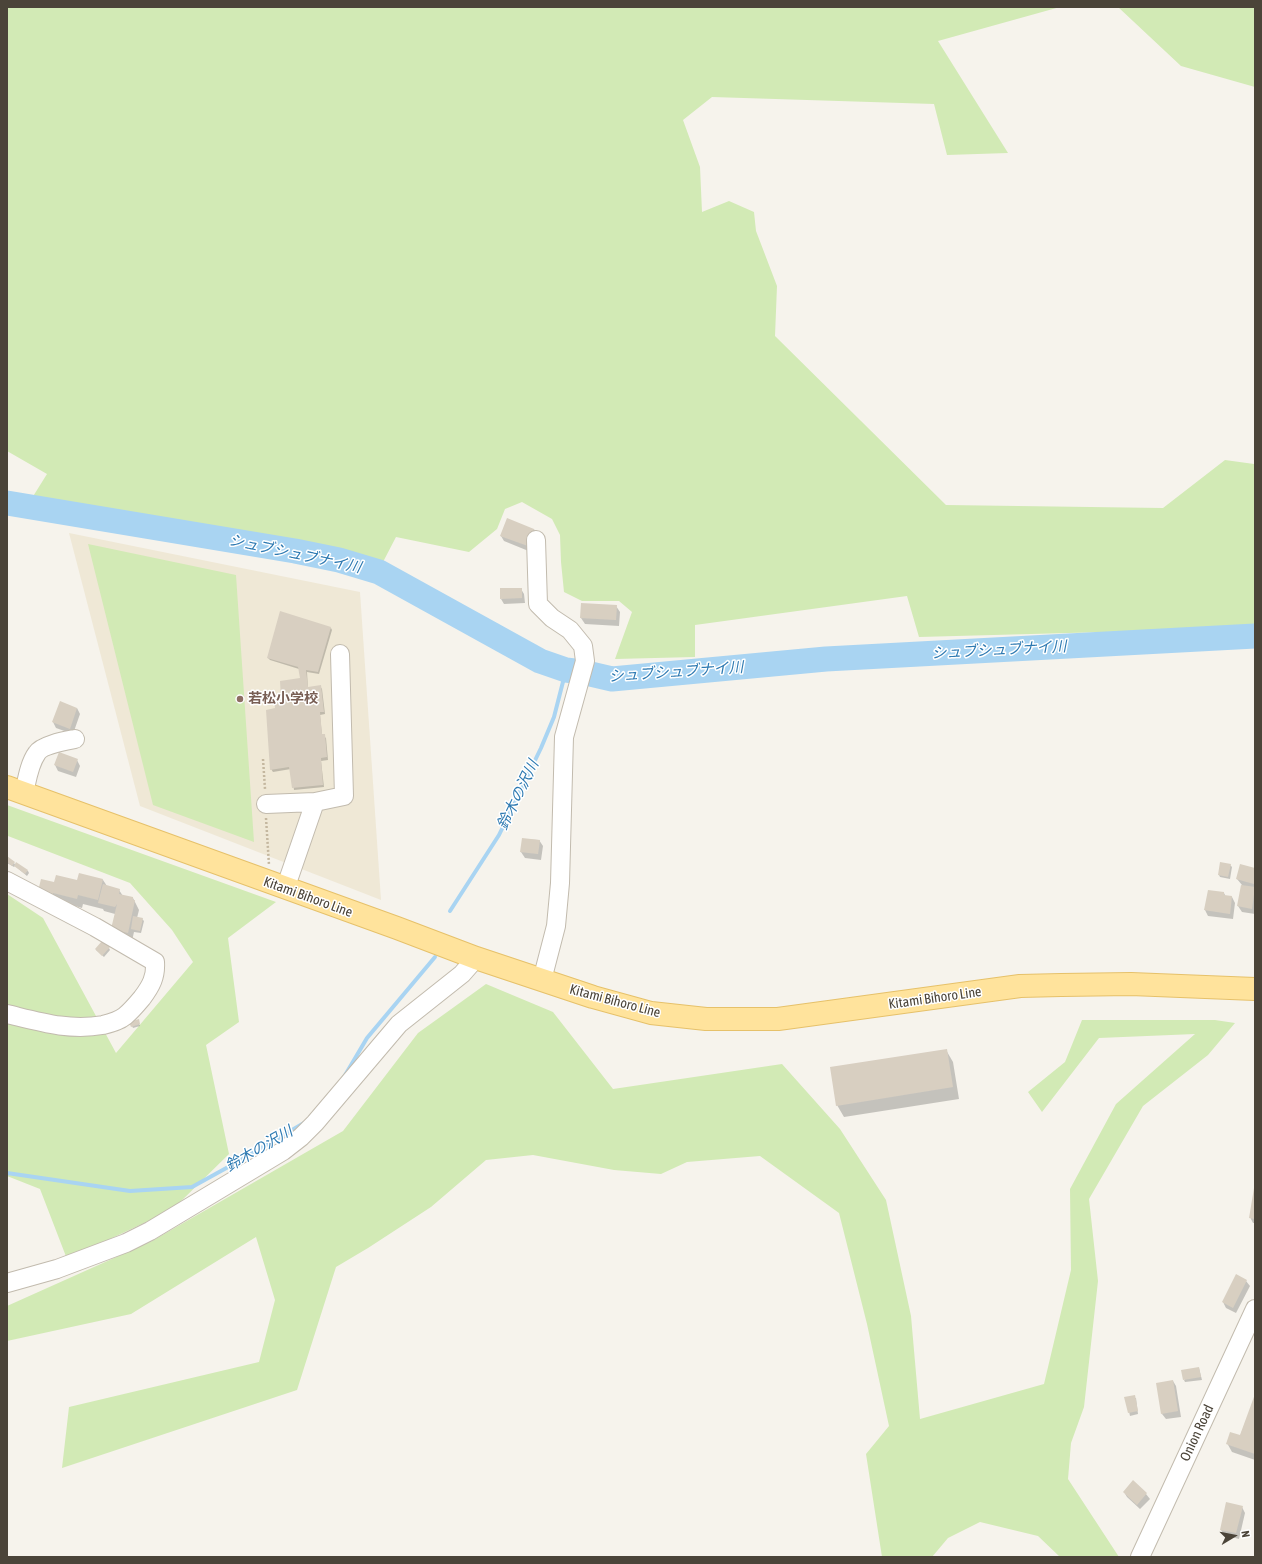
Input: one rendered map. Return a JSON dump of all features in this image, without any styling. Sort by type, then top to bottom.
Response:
[{"type":"main road","name":"Kitami Bihoro Line","points":[[16,790],[476,958],[593,997],[651,1013],[706,1019],[778,1019],[1020,986],[1131,984],[1255,990]]},
{"type":"street","points":[[536,540],[538,604],[552,618],[570,630],[583,646],[585,661],[564,737],[560,883],[556,926],[552,948],[542,980]]},
{"type":"street","points":[[266,804],[315,802],[344,796],[340,654]]},
{"type":"street","points":[[16,790],[31,766],[37,752],[44,748],[74,738]]},
{"type":"street","points":[[278,886],[315,802]]},
{"type":"street","points":[[7,881],[95,927],[155,962],[156,973],[150,987],[140,1000],[125,1016],[113,1023],[75,1028],[46,1024],[7,1014]]},
{"type":"street","points":[[7,1283],[57,1269],[126,1243],[150,1231],[283,1151],[301,1137],[315,1123],[399,1024],[462,974],[476,958]]},
{"type":"street","name":"Onion Road","points":[[1140,1557],[1255,1309]]},
{"type":"path","points":[[263,760],[266,804],[278,886]]},
{"type":"shaded area","name":"若松小学校","points":[[69,533],[360,592],[381,900],[140,806]]},
{"type":"green space","points":[[7,7],[1060,7],[938,41],[1008,153],[947,155],[934,104],[712,97],[683,120],[700,167],[702,212],[729,201],[754,212],[756,231],[777,286],[775,336],[946,505],[1163,508],[1225,460],[1254,464],[1255,628],[919,637],[907,596],[695,625],[695,657],[615,659],[632,612],[619,601],[582,601],[564,592],[560,535],[552,519],[522,502],[505,509],[497,529],[469,552],[396,537],[383,562],[345,570],[22,514],[47,474],[7,451]]},
{"type":"green space","points":[[1118,7],[1255,7],[1255,87],[1181,66]]},
{"type":"green space","points":[[88,544],[236,575],[254,842],[153,805]]},
{"type":"green space","points":[[7,805],[276,902],[228,938],[239,1022],[206,1045],[229,1154],[172,1210],[67,1259],[40,1189],[7,1176],[7,894],[43,918],[116,1053],[193,962],[172,930],[130,883],[8,836]]},
{"type":"green space","points":[[486,984],[553,1012],[613,1089],[782,1064],[840,1129],[886,1200],[911,1316],[920,1419],[1044,1384],[1071,1270],[1070,1189],[1116,1104],[1195,1034],[1099,1038],[1042,1112],[1028,1092],[1065,1062],[1082,1020],[1215,1020],[1235,1023],[1208,1055],[1143,1106],[1089,1199],[1098,1281],[1084,1407],[1071,1443],[1068,1479],[1119,1557],[1060,1557],[1038,1536],[980,1522],[948,1538],[932,1557],[882,1557],[866,1454],[889,1426],[867,1324],[839,1213],[760,1156],[687,1162],[661,1174],[614,1170],[533,1155],[486,1160],[431,1207],[336,1267],[297,1390],[62,1468],[69,1407],[259,1362],[275,1300],[256,1237],[131,1314],[7,1341],[7,1306],[152,1241],[343,1131],[418,1033]]},
{"type":"building","points":[[507,518],[534,529],[528,546],[500,536]]},
{"type":"building","points":[[500,588],[522,588],[522,598],[500,599]]},
{"type":"building","points":[[581,603],[617,605],[616,620],[580,618]]},
{"type":"building","points":[[280,611],[331,627],[318,672],[306,670],[308,687],[321,685],[324,712],[320,712],[322,734],[325,734],[327,757],[321,758],[323,785],[292,788],[289,767],[270,770],[266,710],[275,708],[274,700],[281,699],[280,681],[300,678],[298,667],[267,658]]},
{"type":"building","points":[[60,701],[77,708],[70,729],[52,722]]},
{"type":"building","points":[[59,752],[78,759],[73,772],[54,765]]},
{"type":"building","points":[[522,838],[540,840],[538,854],[520,852]]},
{"type":"building","points":[[7,856],[15,862],[12,866],[7,862]]},
{"type":"building","points":[[16,862],[28,870],[25,874],[14,866]]},
{"type":"building","points":[[1220,862],[1231,864],[1228,877],[1218,875]]},
{"type":"building","points":[[1240,864],[1255,868],[1254,884],[1236,879]]},
{"type":"building","points":[[79,873],[103,879],[98,900],[78,895],[77,899],[38,891],[41,879],[54,882],[56,875],[77,880]]},
{"type":"building","points":[[103,884],[120,889],[119,894],[133,897],[133,900],[135,900],[128,933],[111,929],[117,904],[115,907],[98,903]]},
{"type":"building","points":[[1241,885],[1255,887],[1252,909],[1237,906]]},
{"type":"building","points":[[1208,890],[1224,892],[1224,895],[1232,896],[1230,914],[1204,910]]},
{"type":"building","points":[[133,916],[143,918],[140,931],[131,929]]},
{"type":"building","points":[[102,941],[110,947],[102,956],[95,949]]},
{"type":"building","points":[[139,1019],[140,1024],[131,1027],[129,1022]]},
{"type":"building","points":[[947,1049],[953,1087],[836,1106],[830,1067]]},
{"type":"building","points":[[1254,1188],[1255,1189],[1255,1219],[1249,1218]]},
{"type":"building","points":[[1236,1274],[1247,1280],[1233,1308],[1222,1302]]},
{"type":"building","points":[[1199,1367],[1201,1377],[1183,1380],[1181,1370]]},
{"type":"building","points":[[1173,1380],[1178,1411],[1161,1414],[1156,1383]]},
{"type":"building","points":[[1255,1394],[1255,1454],[1226,1444],[1230,1432],[1240,1435]]},
{"type":"building","points":[[1135,1395],[1138,1411],[1128,1413],[1124,1397]]},
{"type":"building","points":[[1133,1480],[1147,1493],[1137,1505],[1123,1492]]},
{"type":"building","points":[[1226,1502],[1243,1506],[1236,1533],[1220,1530]]},
{"type":"waterway","name":"シュブシュブナイ川","points":[[7,503],[295,551],[339,560],[379,572],[540,661],[566,670],[612,679],[826,659],[1255,636]]},
{"type":"waterway","name":"鈴木の沢川","points":[[450,911],[499,835],[541,748],[554,717],[566,670]]},
{"type":"waterway","name":"鈴木の沢川","points":[[344,1077],[367,1038],[435,957]]},
{"type":"waterway","name":"鈴木の沢川","points":[[7,1173],[130,1191],[192,1187],[304,1123]]},
{"type":"place","name":"若松小学校","points":[[240,699]]}]
